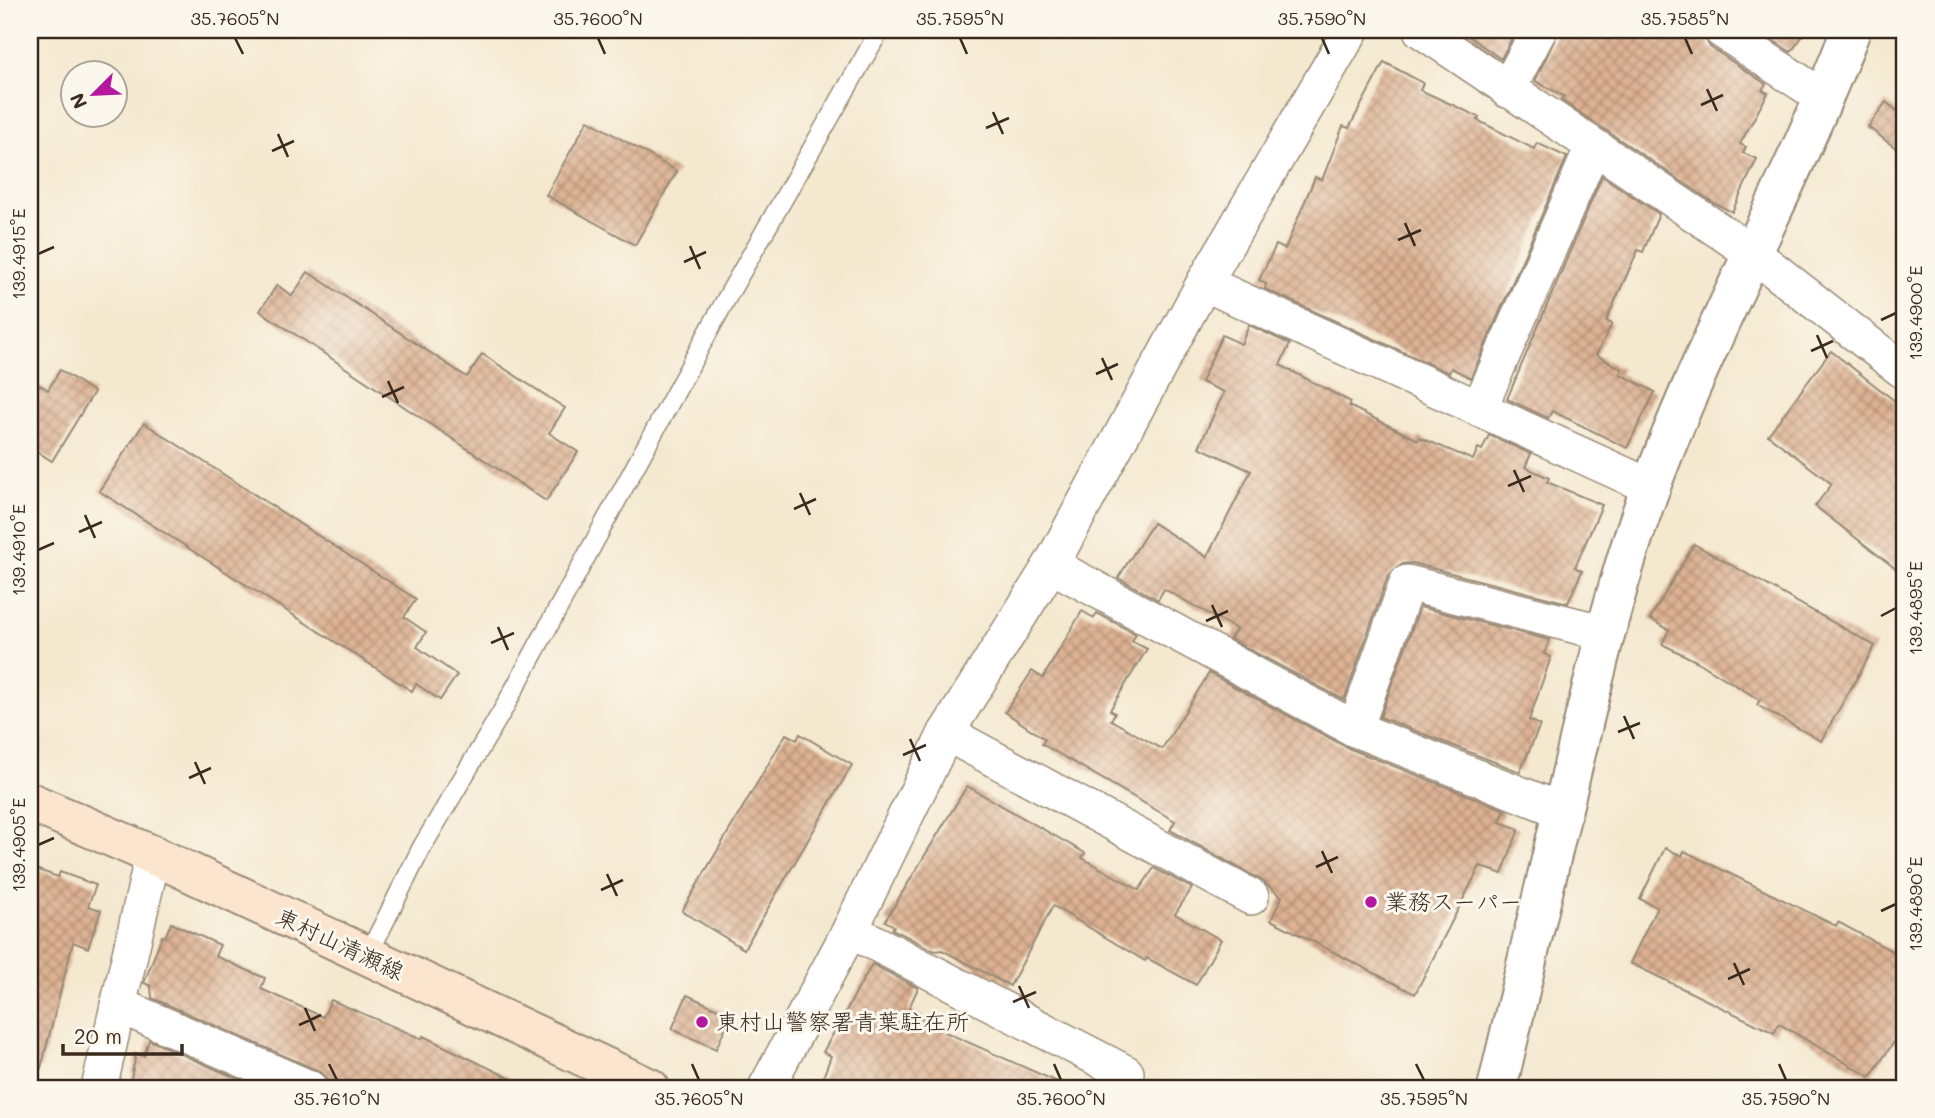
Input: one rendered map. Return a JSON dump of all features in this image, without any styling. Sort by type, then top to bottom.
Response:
[{"type":"main road","name":"東村山清瀬線","points":[[30,802],[153,855],[650,1088]]},
{"type":"street","points":[[766,1088],[850,930],[946,733],[1051,565],[1203,283],[1351,30]]},
{"type":"street","points":[[1421,30],[1751,252],[1905,372]]},
{"type":"street","points":[[1507,89],[1539,30]]},
{"type":"street","points":[[1721,30],[1824,98]]},
{"type":"street","points":[[1497,1088],[1605,633],[1651,487],[1751,252],[1824,98],[1851,30]]},
{"type":"street","points":[[1479,409],[1592,147]]},
{"type":"street","points":[[1203,283],[1651,487]]},
{"type":"street","points":[[1051,565],[1354,729],[1563,811]]},
{"type":"street","points":[[1354,729],[1407,583],[1605,633]]},
{"type":"street","points":[[946,733],[1251,897]]},
{"type":"street","points":[[99,1088],[153,855]]},
{"type":"street","points":[[850,930],[1126,1073],[1120,1088]]},
{"type":"street","points":[[118,1005],[297,1086]]},
{"type":"lane","points":[[367,957],[422,847],[504,708],[730,292],[880,30]]},
{"type":"building","points":[[1460,30],[1516,30],[1501,59]]},
{"type":"building","points":[[1559,30],[1660,30],[1674,37],[1678,30],[1701,30],[1710,47],[1766,84],[1762,90],[1768,93],[1740,144],[1746,147],[1743,153],[1757,159],[1732,212],[1714,203],[1561,100],[1564,96],[1535,81]]},
{"type":"building","points":[[1757,30],[1807,30],[1791,52]]},
{"type":"building","points":[[1384,62],[1423,83],[1420,90],[1479,117],[1477,120],[1534,149],[1537,143],[1567,157],[1471,378],[1451,368],[1449,373],[1265,289],[1266,284],[1259,280],[1276,245],[1285,249],[1315,177],[1322,180],[1343,126],[1349,128]]},
{"type":"building","points":[[1886,102],[1905,117],[1905,155],[1868,127]]},
{"type":"building","points":[[588,120],[677,171],[635,245],[546,195]]},
{"type":"building","points":[[1602,176],[1659,214],[1643,252],[1638,250],[1606,321],[1612,324],[1596,355],[1622,369],[1620,374],[1655,392],[1627,448],[1552,411],[1548,418],[1507,399]]},
{"type":"building","points":[[308,272],[467,377],[482,354],[565,408],[549,433],[578,452],[546,501],[260,311],[277,285],[292,296]]},
{"type":"building","points":[[1249,325],[1290,344],[1280,365],[1351,402],[1349,406],[1418,440],[1419,437],[1473,460],[1478,448],[1482,450],[1489,435],[1531,454],[1525,467],[1549,478],[1547,482],[1602,505],[1575,567],[1582,571],[1568,603],[1412,563],[1402,564],[1388,576],[1344,700],[1230,639],[1236,629],[1164,589],[1158,600],[1118,578],[1153,523],[1207,557],[1251,471],[1199,447],[1224,392],[1201,382],[1222,335],[1241,344]]},
{"type":"building","points":[[1831,351],[1905,409],[1905,576],[1815,506],[1832,484],[1768,435]]},
{"type":"building","points":[[60,370],[94,392],[52,461],[30,447],[30,379],[48,390]]},
{"type":"building","points":[[144,423],[416,599],[404,617],[426,632],[417,647],[457,675],[440,700],[416,684],[412,691],[99,491]]},
{"type":"building","points":[[1694,544],[1875,646],[1821,741],[1757,705],[1760,700],[1696,661],[1662,644],[1669,630],[1650,619]]},
{"type":"building","points":[[1420,607],[1550,640],[1544,654],[1551,657],[1529,720],[1540,725],[1520,772],[1380,717]]},
{"type":"building","points":[[1082,611],[1094,618],[1097,613],[1136,634],[1132,641],[1147,649],[1110,710],[1115,713],[1111,720],[1162,749],[1209,673],[1348,748],[1505,810],[1500,822],[1519,829],[1502,874],[1480,866],[1415,994],[1271,920],[1282,897],[1261,880],[1170,830],[1175,821],[1042,744],[1045,739],[1005,712],[1032,671],[1043,678]]},
{"type":"building","points":[[786,734],[797,740],[800,734],[852,765],[744,949],[682,911]]},
{"type":"building","points":[[967,786],[1085,853],[1082,858],[1139,890],[1154,868],[1192,888],[1175,914],[1221,940],[1196,985],[1147,958],[1145,961],[1053,906],[1010,986],[942,950],[935,951],[892,929],[894,926],[885,921]]},
{"type":"building","points":[[1665,848],[1682,856],[1684,851],[1836,926],[1838,922],[1905,958],[1905,1026],[1870,1077],[1779,1024],[1774,1033],[1630,963],[1657,907],[1640,899]]},
{"type":"building","points":[[30,867],[58,877],[60,872],[96,885],[88,906],[101,910],[88,948],[73,942],[41,1068],[30,1066]]},
{"type":"building","points":[[171,923],[220,945],[215,956],[265,978],[261,989],[323,1017],[331,1000],[422,1039],[423,1036],[530,1088],[329,1088],[326,1077],[317,1070],[152,998],[151,986],[144,983],[162,936],[165,937]]},
{"type":"building","points":[[872,964],[918,988],[908,1010],[946,1028],[945,1032],[1071,1088],[819,1088],[831,1056],[823,1052]]},
{"type":"building","name":"東村山警察署青葉駐在所","points":[[687,995],[731,1015],[716,1049],[672,1029]]},
{"type":"building","points":[[149,1040],[259,1088],[129,1088],[136,1054],[144,1056]]},
{"type":"place","name":"業務スーパー","points":[[1371,902]]},
{"type":"place","name":"東村山警察署青葉駐在所","points":[[702,1022]]}]
